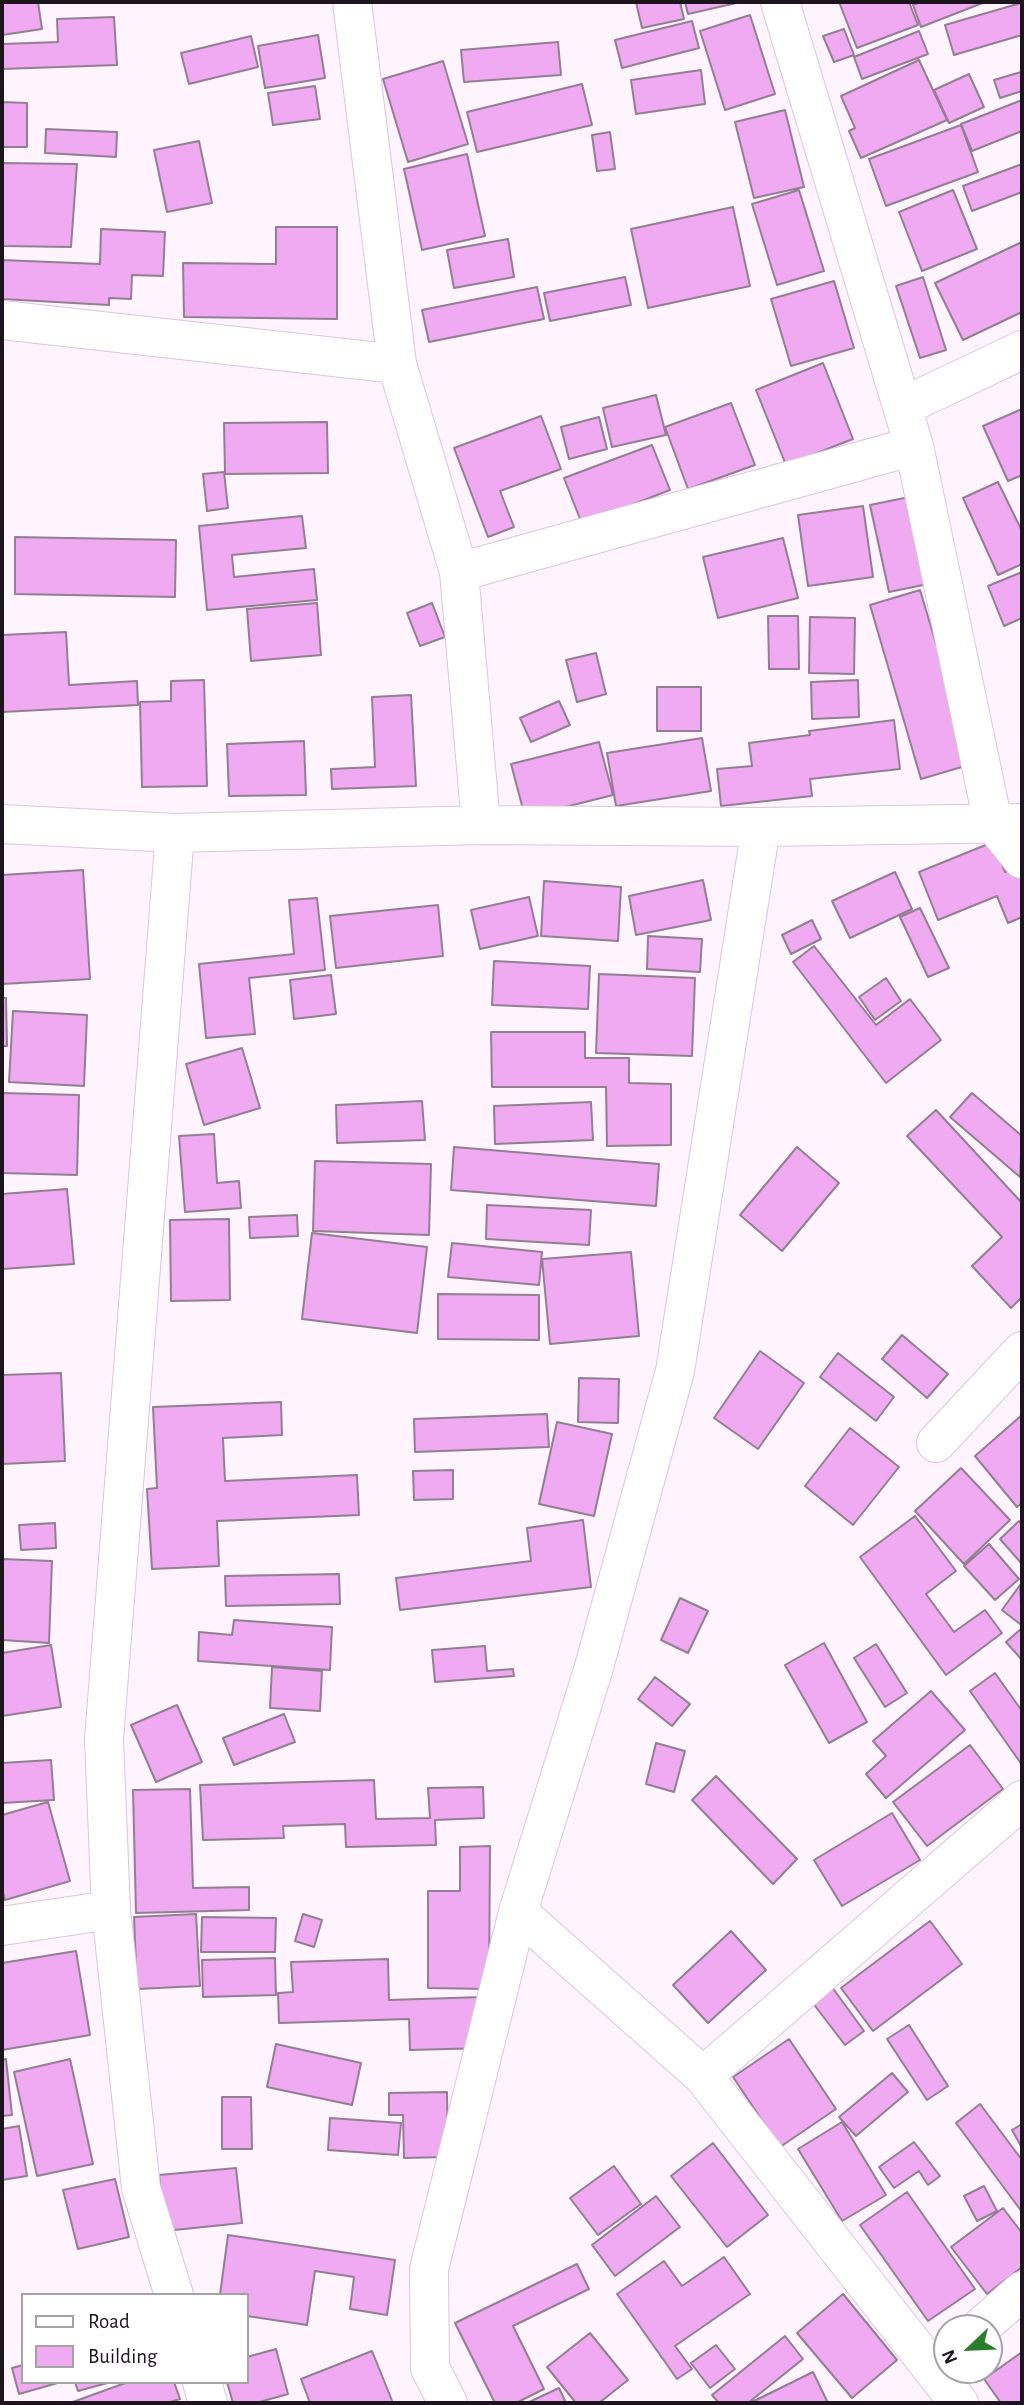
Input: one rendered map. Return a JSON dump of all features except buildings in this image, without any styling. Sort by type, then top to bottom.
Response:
[{"type":"street","points":[[352,2],[397,364],[459,572],[481,825]]},
{"type":"street","points":[[780,2],[904,406],[1008,823],[1022,859]]},
{"type":"street","points":[[2,320],[397,364]]},
{"type":"street","points":[[904,406],[1022,350]]},
{"type":"street","points":[[459,572],[914,446]]},
{"type":"street","points":[[2,824],[175,833],[481,825],[761,827],[1008,823]]},
{"type":"street","points":[[448,2403],[430,2368],[429,2269],[517,1912],[594,1667],[675,1371],[761,827]]},
{"type":"street","points":[[173,2293],[141,2188],[111,1910],[104,1739],[175,833]]},
{"type":"street","points":[[936,1443],[1022,1351]]},
{"type":"street","points":[[703,2076],[1022,1800]]},
{"type":"street","points":[[2,1926],[111,1910]]},
{"type":"street","points":[[517,1912],[703,2076],[933,2355]]},
{"type":"street","points":[[996,2314],[1022,2291]]},
{"type":"street","points":[[203,2384],[208,2403]]},
{"type":"street","points":[[950,2384],[959,2403]]}]
